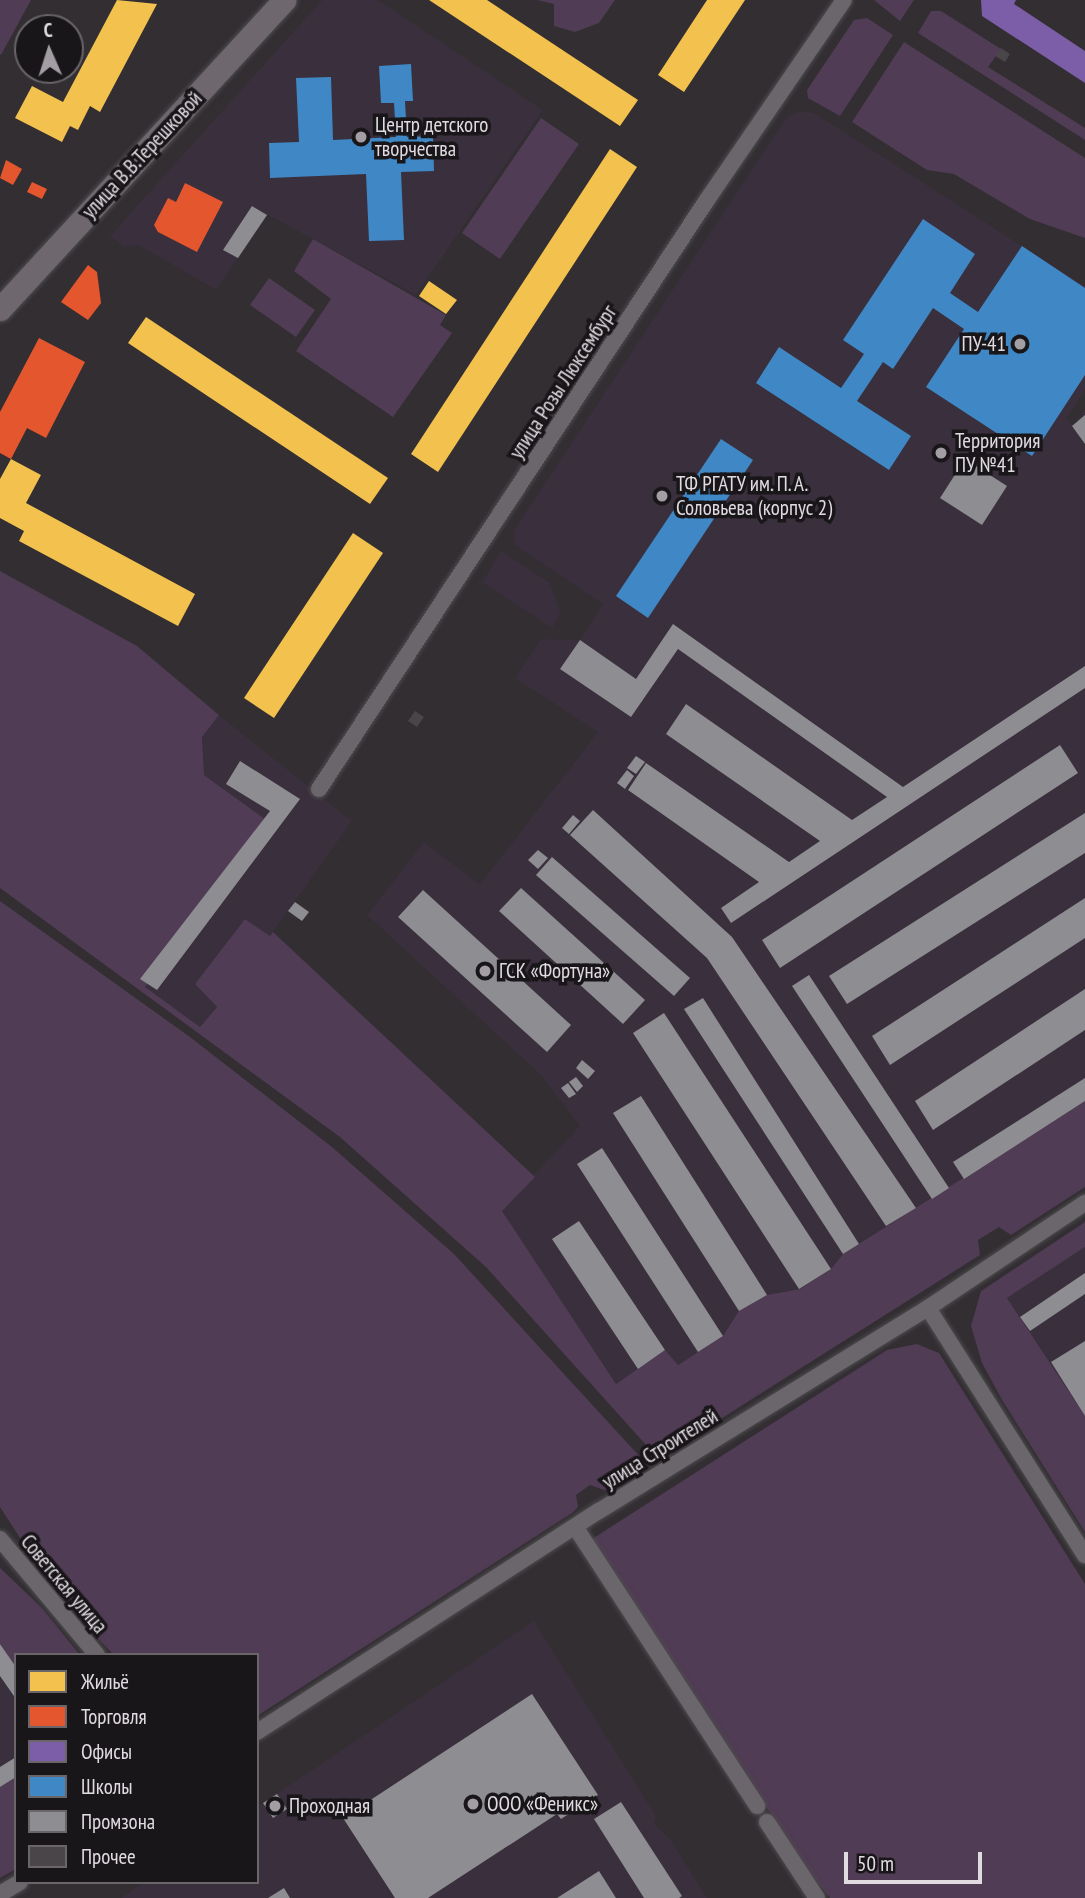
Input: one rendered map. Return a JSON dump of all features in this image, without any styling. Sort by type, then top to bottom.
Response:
[{"type":"street","name":"улица В.В.Терешковой","points":[[0,309],[284,0]]},
{"type":"street","name":"улица Розы Люксембург","points":[[319,789],[707,200],[844,0]]},
{"type":"street","name":"улица Строителей","points":[[259,1731],[928,1308],[1085,1203]]},
{"type":"street","points":[[928,1308],[1085,1555]]},
{"type":"street","points":[[576,1528],[757,1806]]},
{"type":"street","name":"Советская улица","points":[[0,1539],[95,1653]]},
{"type":"street","points":[[767,1822],[817,1898]]},
{"type":"street","points":[[0,1895],[17,1884]]},
{"type":"shaded area","points":[[0,0],[31,0],[23,14],[14,14],[14,31],[0,54]]},
{"type":"shaded area","name":"Центр детского творчества","points":[[322,0],[378,0],[543,110],[416,295],[268,215],[216,290],[139,245],[124,247],[110,236]]},
{"type":"shaded area","points":[[537,0],[615,0],[599,23],[575,32],[554,26],[554,4]]},
{"type":"shaded area","points":[[874,0],[914,0],[900,21]]},
{"type":"shaded area","points":[[931,11],[941,11],[1001,49],[988,67],[1085,128],[1085,140],[918,33]]},
{"type":"shaded area","points":[[867,18],[893,35],[840,116],[808,98],[807,90],[854,20]]},
{"type":"shaded area","points":[[904,42],[1085,158],[1085,238],[1030,219],[954,174],[927,170],[852,122]]},
{"type":"shaded area","points":[[801,111],[814,113],[1085,286],[1085,389],[1067,418],[1073,426],[1085,409],[1085,1101],[843,1254],[831,1269],[799,1289],[767,1295],[740,1311],[723,1336],[677,1365],[665,1350],[616,1384],[501,1210],[580,1126],[541,1075],[367,915],[424,842],[480,884],[598,732],[515,678],[541,639],[580,640],[603,604],[515,545],[514,530],[787,117]]},
{"type":"shaded area","points":[[541,118],[579,144],[500,259],[462,233]]},
{"type":"shaded area","points":[[313,239],[446,315],[440,325],[452,333],[393,417],[296,351],[331,299],[294,271]]},
{"type":"shaded area","points":[[269,278],[315,310],[296,337],[250,305]]},
{"type":"shaded area","points":[[501,551],[550,583],[561,614],[552,628],[482,582]]},
{"type":"shaded area","points":[[0,571],[137,646],[219,715],[202,737],[204,775],[270,823],[145,987],[200,1027],[217,1007],[195,984],[245,919],[270,936],[273,932],[535,1177],[502,1211],[616,1384],[665,1350],[678,1365],[723,1336],[739,1311],[767,1295],[800,1289],[831,1269],[843,1254],[1085,1101],[1085,1187],[1011,1235],[999,1227],[978,1240],[980,1255],[670,1451],[655,1455],[486,1267],[340,1137],[0,888]]},
{"type":"shaded area","points":[[219,715],[352,821],[270,936],[245,919],[195,984],[217,1007],[200,1027],[144,987],[270,824],[204,775],[202,737]]},
{"type":"shaded area","points":[[0,901],[190,1037],[332,1147],[454,1254],[642,1459],[641,1469],[607,1491],[590,1485],[576,1495],[578,1507],[572,1513],[259,1715],[259,1653],[112,1653],[59,1598],[0,1507]]},
{"type":"shaded area","points":[[1085,1222],[1085,1247],[1007,1298],[1085,1416],[1085,1532],[1002,1400],[982,1363],[971,1326],[981,1291]]},
{"type":"shaded area","points":[[1085,1247],[1085,1416],[1007,1298]]},
{"type":"shaded area","points":[[917,1344],[939,1353],[1085,1584],[1085,1898],[830,1898],[804,1865],[592,1539],[887,1350]]},
{"type":"shaded area","points":[[0,1568],[42,1608],[78,1653],[14,1653],[14,1664],[0,1644]]},
{"type":"shaded area","name":"ООО «Феникс»","points":[[534,1621],[656,1816],[654,1824],[670,1839],[707,1898],[121,1898],[141,1884],[259,1884],[259,1806]]},
{"type":"shaded area","points":[[0,1644],[14,1664],[14,1778],[0,1787]]},
{"type":"shaded area","points":[[14,1778],[14,1870],[0,1878],[0,1787]]},
{"type":"building: Жильё","points":[[117,0],[157,4],[100,112],[90,106],[78,130],[70,126],[62,142],[15,118],[32,86],[63,102],[73,84],[84,84],[84,62]]},
{"type":"building: Жильё","points":[[429,0],[487,0],[638,100],[620,126]]},
{"type":"building: Жильё","points":[[707,0],[745,0],[684,92],[658,75]]},
{"type":"building: Жильё","points":[[610,149],[637,167],[438,472],[411,454]]},
{"type":"building: Жильё","points":[[429,281],[457,300],[446,314],[419,296]]},
{"type":"building: Жильё","points":[[146,317],[388,478],[370,504],[128,343]]},
{"type":"building: Жильё","points":[[11,459],[41,475],[26,503],[195,594],[178,626],[19,541],[24,531],[0,518],[0,479]]},
{"type":"building: Жильё","points":[[353,533],[383,553],[274,718],[244,698]]},
{"type":"building: Торговля","points":[[6,160],[22,169],[13,185],[0,178]]},
{"type":"building: Торговля","points":[[32,182],[47,189],[42,199],[27,192]]},
{"type":"building: Торговля","points":[[185,183],[223,202],[197,252],[158,232],[154,225],[168,198],[176,202]]},
{"type":"building: Торговля","points":[[88,265],[97,272],[101,303],[88,320],[61,302]]},
{"type":"building: Торговля","points":[[39,338],[85,362],[46,438],[27,428],[11,459],[0,453],[0,412]]},
{"type":"building: Офисы","points":[[981,0],[1016,0],[1014,4],[1085,51],[1085,83],[982,16]]},
{"type":"building: Школы","points":[[411,64],[413,101],[405,101],[407,137],[433,136],[434,171],[401,172],[404,240],[369,241],[366,174],[270,178],[269,143],[299,142],[296,78],[331,77],[333,140],[396,137],[394,103],[381,103],[379,66]]},
{"type":"building: Школы","name":"ПУ-41","points":[[923,219],[975,254],[950,293],[978,312],[1022,246],[1085,288],[1085,375],[1032,456],[926,387],[964,329],[933,308],[893,369],[883,362],[857,401],[911,436],[889,470],[756,383],[779,347],[841,388],[864,354],[843,340]]},
{"type":"building: Школы","points":[[721,439],[753,460],[648,618],[616,596]]},
{"type":"building: Промзона","points":[[252,206],[267,215],[238,258],[223,250]]},
{"type":"building: Промзона","points":[[1085,415],[1085,444],[1072,426]]},
{"type":"building: Промзона","points":[[965,459],[1007,486],[982,525],[940,498]]},
{"type":"building: Промзона","points":[[673,624],[903,787],[1085,666],[1085,688],[731,923],[721,908],[759,882],[628,790],[646,763],[789,862],[820,841],[666,734],[686,704],[852,820],[887,797],[678,649],[631,717],[560,669],[580,640],[636,679]]},
{"type":"building: Промзона","points":[[1060,745],[1078,773],[780,968],[762,940]]},
{"type":"building: Промзона","points":[[636,756],[645,762],[636,774],[627,768]]},
{"type":"building: Промзона","points":[[240,761],[300,799],[157,990],[140,979],[270,811],[226,784]]},
{"type":"building: Промзона","points":[[627,770],[634,776],[625,789],[617,783]]},
{"type":"building: Промзона","points":[[593,810],[732,937],[916,1208],[886,1226],[707,958],[570,835]]},
{"type":"building: Промзона","points":[[1085,813],[1085,853],[847,1004],[829,976]]},
{"type":"building: Промзона","points":[[573,815],[580,821],[569,834],[562,828]]},
{"type":"building: Промзона","points":[[538,850],[548,858],[538,869],[528,860]]},
{"type":"building: Промзона","points":[[552,857],[690,978],[674,996],[536,875]]},
{"type":"building: Промзона","points":[[521,888],[645,1000],[623,1024],[499,911]]},
{"type":"building: Промзона","name":"ГСК «Фортуна»","points":[[423,890],[571,1025],[547,1052],[398,917]]},
{"type":"building: Промзона","points":[[1085,898],[1085,938],[890,1065],[872,1036]]},
{"type":"building: Промзона","points":[[295,902],[309,912],[302,921],[288,911]]},
{"type":"building: Промзона","points":[[809,975],[949,1188],[932,1199],[792,986]]},
{"type":"building: Промзона","points":[[1085,989],[1085,1030],[933,1130],[915,1101]]},
{"type":"building: Промзона","points":[[703,998],[859,1244],[843,1254],[684,1009]]},
{"type":"building: Промзона","points":[[664,1013],[831,1269],[799,1289],[633,1033]]},
{"type":"building: Промзона","points":[[582,1060],[595,1071],[588,1079],[576,1068]]},
{"type":"building: Промзона","points":[[576,1077],[583,1086],[577,1092],[569,1082]]},
{"type":"building: Промзона","points":[[1085,1078],[1085,1101],[964,1179],[953,1162]]},
{"type":"building: Промзона","points":[[568,1083],[576,1094],[569,1098],[561,1088]]},
{"type":"building: Промзона","points":[[641,1096],[767,1295],[739,1311],[613,1113]]},
{"type":"building: Промзона","points":[[602,1148],[723,1336],[698,1352],[577,1164]]},
{"type":"building: Промзона","points":[[579,1221],[665,1350],[638,1369],[552,1239]]},
{"type":"building: Промзона","points":[[1085,1273],[1085,1294],[1030,1331],[1020,1317]]},
{"type":"building: Промзона","points":[[1085,1341],[1085,1416],[1051,1362]]},
{"type":"building: Промзона","points":[[0,1644],[14,1664],[14,1696],[0,1676]]},
{"type":"building: Промзона","name":"ООО «Феникс»","points":[[532,1694],[598,1795],[561,1819],[557,1814],[428,1898],[395,1898],[343,1818]]},
{"type":"building: Промзона","points":[[14,1758],[14,1778],[0,1787],[0,1767]]},
{"type":"building: Промзона","name":"Проходная","points":[[277,1794],[287,1809],[273,1818],[263,1803]]},
{"type":"building: Промзона","points":[[621,1802],[682,1896],[679,1898],[644,1898],[594,1819]]},
{"type":"building: Промзона","points":[[599,1871],[616,1898],[557,1898]]},
{"type":"building: Промзона","points":[[284,1888],[290,1898],[268,1898]]},
{"type":"building: Прочее","points":[[1001,48],[1010,54],[1005,62],[995,56]]},
{"type":"building: Прочее","points":[[415,711],[424,717],[417,727],[408,721]]},
{"type":"place","name":"Центр детского творчества","points":[[361,137]]},
{"type":"place","name":"ПУ-41","points":[[1020,344]]},
{"type":"place","name":"Территория ПУ №41","points":[[941,453]]},
{"type":"place","name":"ТФ РГАТУ им. П. А. Соловьева (корпус 2)","points":[[662,496]]},
{"type":"place","name":"ГСК «Фортуна»","points":[[485,971]]},
{"type":"place","name":"ООО «Феникс»","points":[[473,1804]]},
{"type":"place","name":"Проходная","points":[[275,1806]]}]
